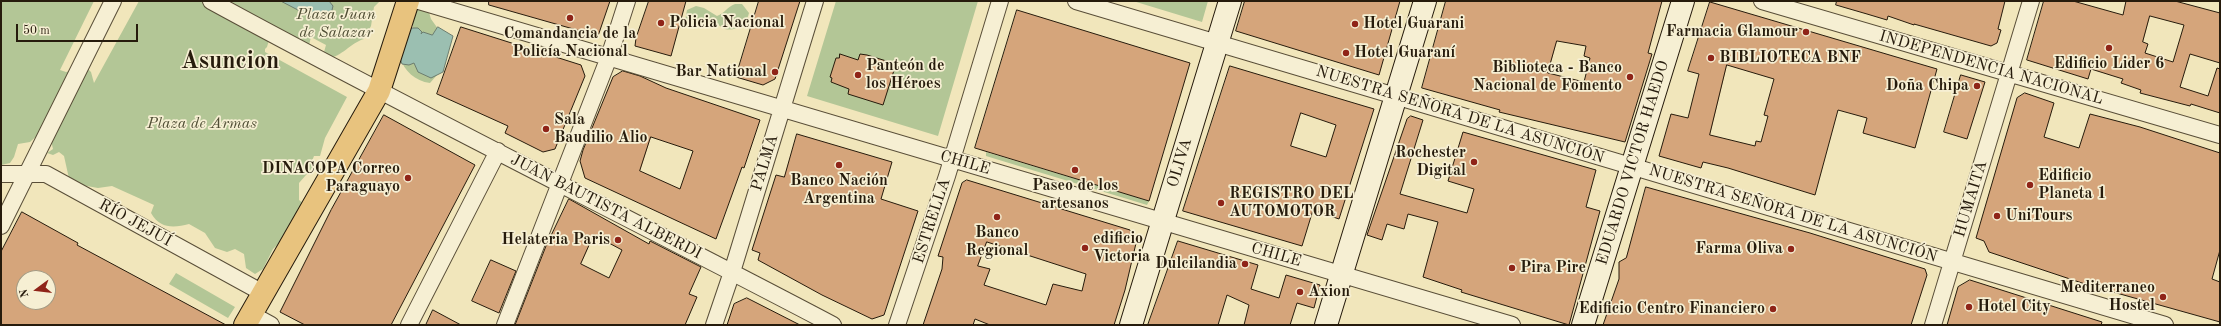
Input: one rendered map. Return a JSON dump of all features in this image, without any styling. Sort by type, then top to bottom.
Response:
[{"type":"highway","points":[[248,319],[379,91],[408,1]]},
{"type":"street","points":[[1,226],[25,174],[113,1]]},
{"type":"street","name":"JUAN BAUTISTA ALBERDI","points":[[211,1],[379,91],[561,183],[833,325]]},
{"type":"street","name":"CHILE","points":[[419,1],[1512,325]]},
{"type":"street","points":[[504,325],[561,183],[609,57],[627,1]]},
{"type":"street","name":"PALMA","points":[[714,325],[732,272],[815,1]]},
{"type":"street","name":"ESTRELLA","points":[[897,325],[952,159],[1000,1]]},
{"type":"street","name":"NUESTRA SEÑORA DE LA ASUNCIÓN","points":[[1076,1],[2165,325]]},
{"type":"street","name":"OLIVA","points":[[1131,325],[1230,1]]},
{"type":"street","points":[[1326,325],[1425,1]]},
{"type":"street","name":"EDUARDO VICTOR HAEDO","points":[[1583,325],[1683,1]]},
{"type":"street","name":"INDEPENDENCIA NACIONAL","points":[[1762,1],[2220,135]]},
{"type":"street","name":"HUMAITA","points":[[1933,325],[2031,1]]},
{"type":"street","points":[[409,325],[498,151]]},
{"type":"street","name":"RÍO JEJUÍ","points":[[1,174],[46,174],[263,293]]},
{"type":"street","points":[[248,319],[271,325]]},
{"type":"green space","name":"Plaza de Armas","points":[[1,1],[94,1],[60,70],[66,72],[86,67],[91,72],[94,83],[139,1],[380,1],[374,7],[371,26],[364,39],[333,57],[328,58],[324,52],[326,45],[311,37],[309,45],[269,40],[265,52],[347,97],[325,138],[320,156],[314,156],[312,161],[313,167],[299,183],[299,200],[307,206],[283,239],[273,249],[263,269],[255,274],[246,268],[244,254],[235,249],[227,252],[215,248],[205,233],[189,224],[178,226],[163,225],[151,213],[154,205],[112,186],[98,188],[70,183],[64,156],[59,152],[53,155],[47,153],[53,149],[50,136],[40,133],[30,142],[18,144],[14,157],[10,163],[1,165]]},
{"type":"green space","points":[[836,1],[978,1],[938,136],[807,96]]},
{"type":"green space","points":[[1133,1],[1208,1],[1202,22]]},
{"type":"green space","points":[[735,4],[742,4],[749,13],[746,20],[737,28],[729,30],[713,22],[702,22],[692,19],[685,21],[687,10],[696,6],[704,8],[717,16]]},
{"type":"green space","points":[[413,7],[428,9],[431,19],[441,33],[437,75],[430,83],[415,78],[404,67],[400,57],[413,28]]},
{"type":"green space","points":[[986,152],[1149,201],[1147,205],[986,156]]},
{"type":"green space","points":[[176,273],[235,307],[228,318],[169,284]]},
{"type":"shaded area","points":[[281,1],[329,1],[333,6],[331,14],[327,17],[320,15],[318,20]]},
{"type":"shaded area","points":[[438,27],[453,36],[443,72],[431,78],[418,72],[414,63],[409,65],[402,64],[399,56],[411,28],[418,28],[422,32],[421,34],[423,32],[432,35]]},
{"type":"building","name":"Comandancia de la Policía Nacional","points":[[489,1],[610,1],[598,36],[489,5]]},
{"type":"building","name":"Policia Nacional","points":[[649,1],[686,1],[671,56],[635,46],[636,38]]},
{"type":"building","points":[[759,1],[800,1],[775,79],[763,85],[736,77]]},
{"type":"building","name":"Hotel Guaraní","points":[[1245,1],[1400,1],[1379,75],[1236,31]]},
{"type":"building","points":[[1446,1],[1662,1],[1648,53],[1652,54],[1625,142],[1499,112],[1500,110],[1422,88]],"holes":[[[1557,41],[1586,46],[1584,56],[1590,58],[1584,82],[1548,73]]]},
{"type":"building","points":[[1837,1],[2005,1],[1998,29],[2001,30],[1997,43],[1991,46],[1914,25],[1888,16],[1887,20],[1836,5]]},
{"type":"building","points":[[2044,1],[2073,1],[2123,15],[2126,1],[2175,1],[2220,13],[2220,63],[2190,54],[2180,87],[2208,96],[2217,68],[2220,69],[2220,113],[2191,104],[2190,106],[2140,93],[2141,90],[2121,83],[2123,79],[2091,69],[2088,79],[2027,60]],"holes":[[[2150,16],[2184,25],[2173,62],[2145,53],[2148,44],[2143,42]]]},
{"type":"building","points":[[1710,2],[1937,69],[1915,148],[1863,133],[1867,118],[1838,110],[1815,195],[1728,168],[1703,162],[1701,168],[1659,156],[1671,114],[1688,118],[1699,74],[1688,71]],"holes":[[[1727,65],[1774,79],[1764,115],[1768,116],[1761,142],[1756,141],[1755,146],[1710,135]]]},
{"type":"building","points":[[1017,10],[1190,63],[1149,201],[975,148]]},
{"type":"building","points":[[461,27],[581,65],[585,76],[555,149],[543,152],[505,133],[508,126],[437,94]]},
{"type":"building","name":"Panteón de los Héroes","points":[[840,54],[858,60],[860,54],[867,55],[896,64],[883,105],[848,94],[849,89],[831,82],[832,78],[830,77],[836,58],[839,58]]},
{"type":"building","points":[[1230,66],[1374,109],[1339,219],[1313,210],[1302,246],[1183,211]],"holes":[[[1301,113],[1336,125],[1326,157],[1291,146]]]},
{"type":"building","points":[[623,71],[640,76],[666,88],[760,120],[744,168],[742,167],[716,239],[585,178],[580,161],[583,150],[613,77]],"holes":[[[651,137],[693,151],[680,189],[640,171]]]},
{"type":"building","points":[[1961,75],[1985,82],[1967,139],[1944,132]]},
{"type":"building","points":[[2025,93],[2054,103],[2044,137],[2079,148],[2090,114],[2140,127],[2220,153],[2220,250],[2212,279],[2220,282],[2220,322],[2088,285],[1989,252],[1984,241],[1976,238],[2017,98]]},
{"type":"building","points":[[384,115],[475,165],[391,325],[305,325],[280,312],[331,210]]},
{"type":"building","points":[[1411,116],[1423,120],[1400,194],[1467,213],[1474,189],[1448,181],[1463,132],[1596,170],[1586,207],[1600,211],[1569,325],[1461,292],[1462,290],[1423,277],[1438,222],[1408,214],[1404,229],[1387,224],[1382,240],[1367,235],[1407,119]]},
{"type":"building","points":[[797,134],[892,162],[881,199],[918,211],[884,315],[872,319],[822,295],[758,260],[760,253],[752,250],[776,175],[784,177]]},
{"type":"building","points":[[967,180],[1130,230],[1137,239],[1125,290],[1114,325],[990,325],[975,319],[973,325],[923,325],[942,269],[943,257],[938,256],[962,183]],"holes":[[[987,242],[1086,274],[1082,291],[1053,284],[1046,305],[984,285],[990,269],[978,266]]]},
{"type":"building","points":[[1646,187],[1810,233],[1925,269],[1927,275],[1911,325],[1603,325],[1619,279],[1619,262],[1626,258]]},
{"type":"building","points":[[569,199],[649,244],[650,241],[701,267],[689,294],[697,297],[685,325],[515,325],[546,246]],"holes":[[[594,235],[622,250],[609,278],[581,264]]]},
{"type":"building","points":[[22,212],[78,243],[77,245],[226,325],[1,325],[1,252]]},
{"type":"building","points":[[1178,241],[1258,265],[1251,289],[1279,298],[1286,275],[1320,285],[1314,308],[1297,303],[1290,325],[1244,325],[1249,305],[1227,295],[1218,325],[1148,325]]},
{"type":"building","points":[[491,260],[516,271],[499,313],[472,301]]},
{"type":"building","points":[[1970,280],[2102,322],[2101,325],[1947,325],[1958,287]]},
{"type":"building","points":[[747,298],[800,325],[727,325],[734,304]]},
{"type":"building","points":[[433,310],[461,325],[426,325]]},
{"type":"place","name":"Comandancia de la Policía Nacional","points":[[570,18]]},
{"type":"place","name":"Policia Nacional","points":[[661,23]]},
{"type":"place","name":"Hotel Guarani","points":[[1355,24]]},
{"type":"place","name":"Farmacia Glamour","points":[[1806,32]]},
{"type":"place","name":"Edificio Lider 6","points":[[2109,48]]},
{"type":"place","name":"Hotel Guaraní","points":[[1346,53]]},
{"type":"place","name":"BIBLIOTECA BNF","points":[[1711,58]]},
{"type":"place","name":"Bar National","points":[[775,72]]},
{"type":"place","name":"Panteón de los Héroes","points":[[858,75]]},
{"type":"place","name":"Biblioteca - Banco Nacional de Fomento","points":[[1630,77]]},
{"type":"place","name":"Doña Chipa","points":[[1977,86]]},
{"type":"place","name":"Sala Baudilio Alio","points":[[546,129]]},
{"type":"place","name":"Rochester Digital","points":[[1474,162]]},
{"type":"place","name":"Banco Nación Argentina","points":[[839,165]]},
{"type":"place","name":"Paseo de los artesanos","points":[[1075,170]]},
{"type":"place","name":"DINACOPA Correo Paraguayo","points":[[408,178]]},
{"type":"place","name":"Edificio Planeta 1","points":[[2030,185]]},
{"type":"place","name":"REGISTRO DEL AUTOMOTOR","points":[[1221,203]]},
{"type":"place","name":"UniTours","points":[[1997,216]]},
{"type":"place","name":"Banco Regional","points":[[997,217]]},
{"type":"place","name":"Helateria Paris","points":[[618,240]]},
{"type":"place","name":"edificio Victoria","points":[[1085,248]]},
{"type":"place","name":"Farma Oliva","points":[[1791,249]]},
{"type":"place","name":"Dulcilandia","points":[[1245,264]]},
{"type":"place","name":"Pira Pire","points":[[1512,268]]},
{"type":"place","name":"Axion","points":[[1300,292]]},
{"type":"place","name":"Mediterraneo Hostel","points":[[2163,297]]},
{"type":"place","name":"Hotel City","points":[[1969,307]]},
{"type":"place","name":"Ediﬁcio Centro Financiero","points":[[1773,309]]},
{"type":"district","name":"Asuncion","points":[[230,62]]},
{"type":"park label","name":"Plaza Juan de Salazar","points":[[336,24]]}]
